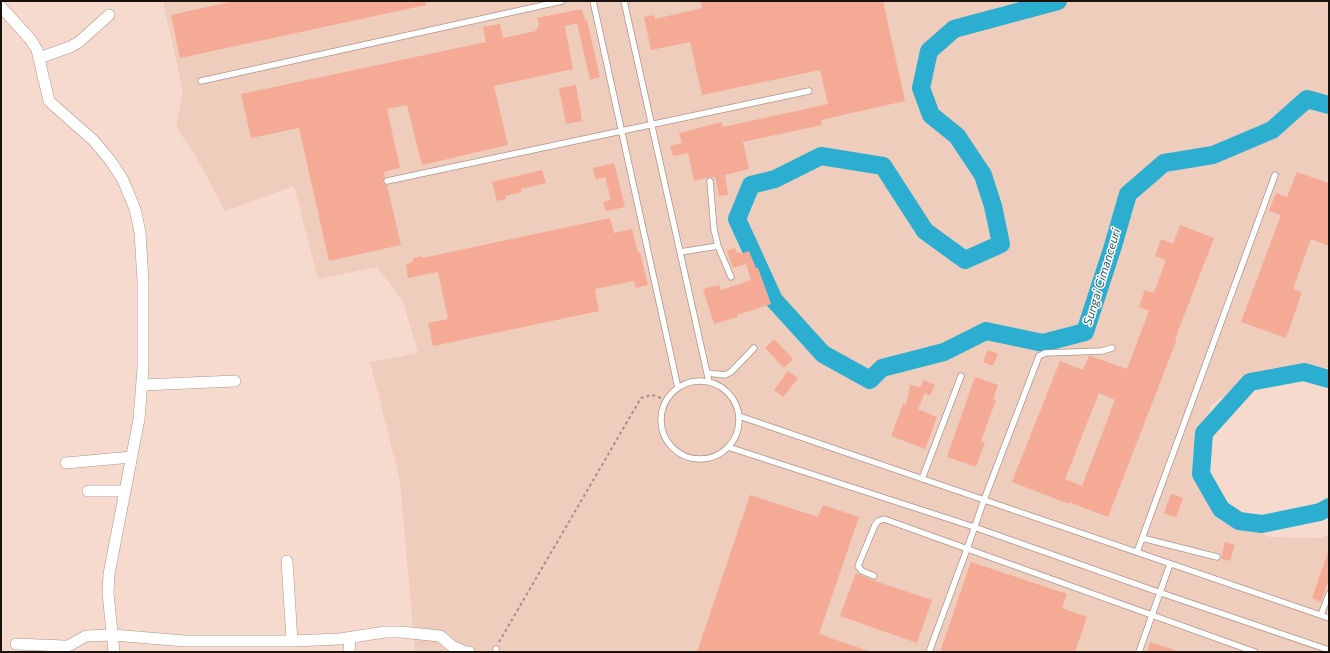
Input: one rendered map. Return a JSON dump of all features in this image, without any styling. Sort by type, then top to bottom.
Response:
[{"type":"street","points":[[1,7],[31,40],[37,50],[49,101],[93,140],[106,155],[123,180],[135,209],[140,232],[142,261],[142,385],[139,419],[109,574],[108,593],[114,652]]},
{"type":"street","points":[[39,58],[70,47],[79,42],[109,15]]},
{"type":"street","points":[[142,385],[235,381]]},
{"type":"street","points":[[66,463],[132,458]]},
{"type":"street","points":[[88,491],[125,491]]},
{"type":"street","points":[[287,561],[292,641]]},
{"type":"street","points":[[16,644],[68,646],[86,636],[113,635],[186,647],[340,639],[385,632],[401,632],[440,636],[452,646],[465,652],[469,652]]},
{"type":"street","points":[[349,652],[350,638]]},
{"type":"lane","points":[[201,81],[562,1]]},
{"type":"lane","points":[[593,1],[678,388]]},
{"type":"lane","points":[[624,1],[709,382]]},
{"type":"lane","points":[[387,180],[809,91]]},
{"type":"lane","points":[[1137,552],[1275,175]]},
{"type":"lane","points":[[710,181],[714,229],[718,246],[732,277]]},
{"type":"lane","points":[[680,252],[718,246]]},
{"type":"lane","points":[[707,373],[725,375],[730,372],[754,348]]},
{"type":"lane","points":[[929,652],[984,500],[1039,356],[1045,353],[1102,351],[1112,348]]},
{"type":"lane","points":[[922,479],[960,376]]},
{"type":"lane","points":[[693,382],[709,382],[724,389],[734,401],[739,416],[737,433],[728,447],[715,456],[699,459],[683,455],[670,445],[662,431],[661,415],[667,400],[678,388],[693,382]]},
{"type":"lane","points":[[739,416],[1329,618]]},
{"type":"lane","points":[[728,447],[974,527],[1160,593],[1329,650]]},
{"type":"lane","points":[[874,576],[862,571],[858,566],[875,524],[878,520],[884,519],[1256,652]]},
{"type":"lane","points":[[1142,538],[1217,556]]},
{"type":"lane","points":[[1139,652],[1170,564]]},
{"type":"lane","points":[[1321,615],[1329,594]]},
{"type":"path","points":[[496,650],[506,629],[641,398],[652,395],[667,400]]},
{"type":"shaded area","points":[[163,1],[1329,1],[1329,368],[1294,366],[1255,373],[1210,406],[1204,446],[1212,491],[1232,518],[1269,537],[1319,538],[1329,535],[1329,652],[415,652],[400,481],[370,362],[418,353],[403,302],[377,267],[318,279],[294,186],[225,211],[195,155],[176,127],[183,92]]},
{"type":"building","points":[[234,1],[426,1],[426,5],[180,58],[171,15]]},
{"type":"building","points":[[701,1],[883,1],[905,101],[821,120],[822,125],[743,142],[749,169],[725,175],[728,195],[719,196],[715,177],[694,181],[688,153],[673,156],[670,146],[682,143],[679,133],[722,122],[723,127],[828,104],[820,70],[702,95],[690,42],[651,50],[644,17],[654,15],[655,19],[702,8]]},
{"type":"building","points":[[582,9],[585,20],[587,20],[600,77],[590,80],[577,23],[565,26],[573,69],[494,86],[508,145],[422,165],[407,105],[387,109],[400,168],[384,172],[385,177],[383,182],[387,185],[401,245],[329,261],[299,128],[251,138],[241,94],[486,42],[483,27],[500,24],[503,38],[536,31],[539,25],[537,18]]},
{"type":"building","points":[[576,85],[582,121],[566,124],[559,88]]},
{"type":"building","points":[[614,163],[625,207],[606,211],[603,202],[611,200],[605,177],[596,180],[593,168]]},
{"type":"building","points":[[542,170],[546,183],[521,189],[522,192],[506,196],[506,199],[497,201],[492,182]]},
{"type":"building","points":[[1297,172],[1329,183],[1329,246],[1311,239],[1293,289],[1302,292],[1286,338],[1241,322],[1281,215],[1269,211],[1276,193],[1287,197]]},
{"type":"building","points":[[610,218],[614,233],[632,229],[638,253],[640,252],[648,285],[636,288],[634,281],[595,289],[599,311],[433,346],[428,323],[448,319],[438,272],[408,278],[406,264],[411,263],[414,258],[422,256],[422,258]]},
{"type":"building","points":[[1180,225],[1214,238],[1175,339],[1177,339],[1108,517],[1012,482],[1060,361],[1083,370],[1089,356],[1091,356],[1127,369],[1149,311],[1139,307],[1145,290],[1154,293],[1166,260],[1155,256],[1161,239],[1173,244]],"holes":[[[1099,393],[1115,400],[1082,486],[1065,479]]]},
{"type":"building","points":[[735,248],[737,253],[740,252],[741,254],[749,251],[756,268],[758,268],[771,304],[737,315],[738,317],[714,324],[703,289],[719,285],[721,290],[751,280],[746,264],[733,268],[727,251]]},
{"type":"building","points":[[774,339],[793,359],[784,368],[765,348]]},
{"type":"building","points":[[988,350],[998,354],[993,366],[983,362]]},
{"type":"building","points":[[788,371],[798,378],[783,397],[774,390]]},
{"type":"building","points":[[975,377],[998,385],[993,399],[996,400],[981,441],[985,442],[976,467],[947,457]]},
{"type":"building","points":[[924,380],[935,385],[930,396],[925,393],[918,409],[937,417],[925,449],[891,436],[903,404],[906,405],[910,385],[920,387]]},
{"type":"building","points":[[1171,494],[1183,498],[1176,517],[1164,513]]},
{"type":"building","points":[[750,495],[818,517],[823,505],[859,517],[819,634],[868,652],[697,652]]},
{"type":"building","points":[[1225,542],[1235,545],[1230,561],[1221,559]]},
{"type":"building","points":[[1328,552],[1329,579],[1321,602],[1312,598]]},
{"type":"building","points":[[971,562],[1067,594],[1062,608],[1087,617],[1075,652],[940,652]]},
{"type":"building","points":[[856,573],[872,580],[932,600],[917,643],[840,616]]},
{"type":"building","points":[[1150,642],[1175,650],[1175,652],[1147,652]]},
{"type":"waterway","name":"Sungai Cimanceuri","points":[[1058,1],[954,29],[929,51],[921,88],[931,115],[957,136],[983,175],[993,206],[1001,244],[965,260],[925,231],[883,166],[821,156],[775,179],[751,185],[737,219],[774,300],[823,354],[870,380],[882,368],[944,352],[986,331],[1043,343],[1085,332],[1128,194],[1164,163],[1213,155],[1272,130],[1307,99],[1329,105]]},
{"type":"waterway","name":"Sungai Cimanceuri","points":[[1329,379],[1304,372],[1250,382],[1204,433],[1201,474],[1221,509],[1239,521],[1262,524],[1320,512],[1329,507]]}]
